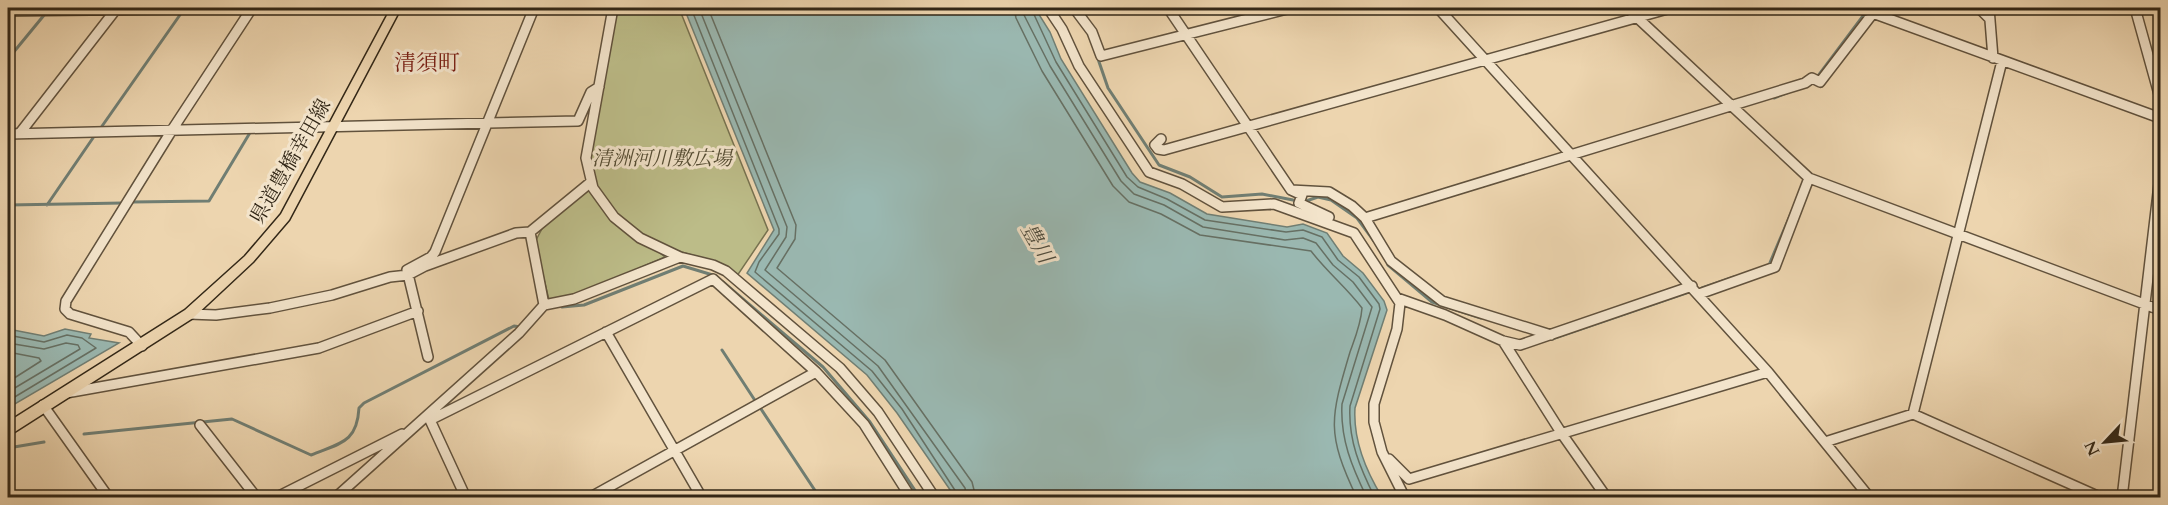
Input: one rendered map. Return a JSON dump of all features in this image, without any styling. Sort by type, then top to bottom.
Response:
[{"type":"main road","name":"県道豊橋幸田線","points":[[8,429],[43,405],[142,346],[189,314],[231,277],[273,232],[285,217],[396,8]]},
{"type":"street","points":[[142,346],[129,332],[70,314],[66,309],[66,301],[172,130],[252,8]]},
{"type":"street","points":[[8,11],[265,8]]},
{"type":"street","points":[[428,357],[407,270],[431,257],[435,252],[534,8]]},
{"type":"street","points":[[613,8],[586,158],[591,182],[602,203],[640,238],[680,257],[713,265],[726,271],[840,368],[878,412],[935,498]]},
{"type":"street","points":[[1048,8],[1062,29],[1079,66],[1149,172],[1182,184],[1222,207],[1274,204],[1354,233]]},
{"type":"street","points":[[1074,8],[1092,32],[1101,57],[1291,8]]},
{"type":"street","points":[[1168,8],[1291,190],[1302,195],[1300,200],[1348,226],[1381,278],[1397,298],[1400,307],[1397,329],[1374,404],[1374,422],[1382,452],[1405,498]]},
{"type":"street","points":[[1438,8],[1696,290],[1768,372],[1870,498]]},
{"type":"street","points":[[1627,8],[1809,178],[2160,310]]},
{"type":"street","points":[[1161,139],[1155,145],[1158,149],[1164,150],[1671,8]]},
{"type":"street","points":[[1859,8],[1875,10],[1997,59],[2160,118]]},
{"type":"street","points":[[1979,8],[1989,18]]},
{"type":"street","points":[[1913,414],[1958,234],[1997,59],[1989,8]]},
{"type":"street","points":[[2136,8],[2160,98]]},
{"type":"street","points":[[20,134],[116,9]]},
{"type":"street","points":[[1365,218],[1732,107],[1805,83],[1812,78],[1820,82],[1875,10]]},
{"type":"street","points":[[8,134],[578,121],[591,92],[599,87]]},
{"type":"street","points":[[2122,498],[2160,177]]},
{"type":"street","points":[[1397,298],[1445,315],[1503,341],[1520,345],[1775,267],[1809,178]]},
{"type":"street","points":[[189,314],[216,315],[270,308],[332,295],[390,277],[408,275],[425,266],[516,233],[530,232],[591,182]]},
{"type":"street","points":[[1291,190],[1329,192],[1352,206],[1365,218],[1391,261],[1442,301],[1551,335]]},
{"type":"street","points":[[530,232],[544,305]]},
{"type":"street","points":[[335,498],[412,429],[429,417],[519,333],[544,305],[574,299],[680,257]]},
{"type":"street","points":[[429,417],[713,279],[816,372],[864,424],[911,498]]},
{"type":"street","points":[[64,393],[75,393],[178,372],[319,348],[418,311]]},
{"type":"street","points":[[606,332],[702,498]]},
{"type":"street","points":[[1503,341],[1562,434],[1607,498]]},
{"type":"street","points":[[589,498],[816,372]]},
{"type":"street","points":[[1382,452],[1409,479],[1768,372]]},
{"type":"street","points":[[43,405],[109,498]]},
{"type":"street","points":[[1825,442],[1913,414],[2102,498]]},
{"type":"street","points":[[429,417],[466,498]]},
{"type":"street","points":[[200,425],[257,498]]},
{"type":"street","points":[[275,498],[412,429]]},
{"type":"green space","name":"清洲河川敷広場","points":[[616,8],[679,8],[768,230],[737,276],[722,264],[655,244],[624,222],[598,193],[589,163]]},
{"type":"green space","name":"清洲河川敷広場","points":[[584,191],[592,191],[599,204],[665,257],[575,296],[549,300],[535,242],[544,225]]},
{"type":"water","name":"豊川","points":[[684,8],[1035,8],[1050,32],[1061,59],[1132,173],[1140,182],[1170,193],[1207,214],[1287,227],[1303,224],[1327,233],[1343,256],[1363,273],[1384,301],[1387,310],[1355,408],[1358,443],[1371,477],[1382,497],[955,497],[897,413],[867,375],[747,273],[774,230]]},
{"type":"water","points":[[8,329],[44,336],[65,329],[91,334],[89,338],[119,343],[8,408]]},
{"type":"waterway","points":[[100,129],[182,12]]},
{"type":"waterway","points":[[1818,76],[1866,12]]},
{"type":"waterway","points":[[8,59],[45,14]]},
{"type":"waterway","points":[[1097,56],[1108,88],[1159,165],[1190,177],[1222,197],[1262,194],[1293,200],[1306,201],[1318,197],[1331,200],[1357,218],[1374,241]]},
{"type":"waterway","points":[[1774,98],[1789,92]]},
{"type":"waterway","points":[[132,202],[209,201],[251,131]]},
{"type":"waterway","points":[[47,204],[95,135]]},
{"type":"waterway","points":[[47,204],[123,203]]},
{"type":"waterway","points":[[8,205],[47,204]]},
{"type":"waterway","points":[[1769,265],[1792,211]]},
{"type":"waterway","points":[[1388,265],[1432,302],[1481,318]]},
{"type":"waterway","points":[[562,307],[584,305],[683,266],[716,276]]},
{"type":"waterway","points":[[1702,288],[1734,277]]},
{"type":"waterway","points":[[723,282],[823,367],[870,422],[920,498]]},
{"type":"waterway","points":[[1552,339],[1689,292]]},
{"type":"waterway","points":[[84,434],[232,419],[311,455],[338,444],[351,435],[358,420],[359,408],[364,403],[514,326],[521,327]]},
{"type":"waterway","points":[[722,350],[756,402]]},
{"type":"waterway","points":[[759,406],[820,498]]},
{"type":"waterway","points":[[8,448],[44,442]]},
{"type":"district","name":"清須町","points":[[427,62]]}]
